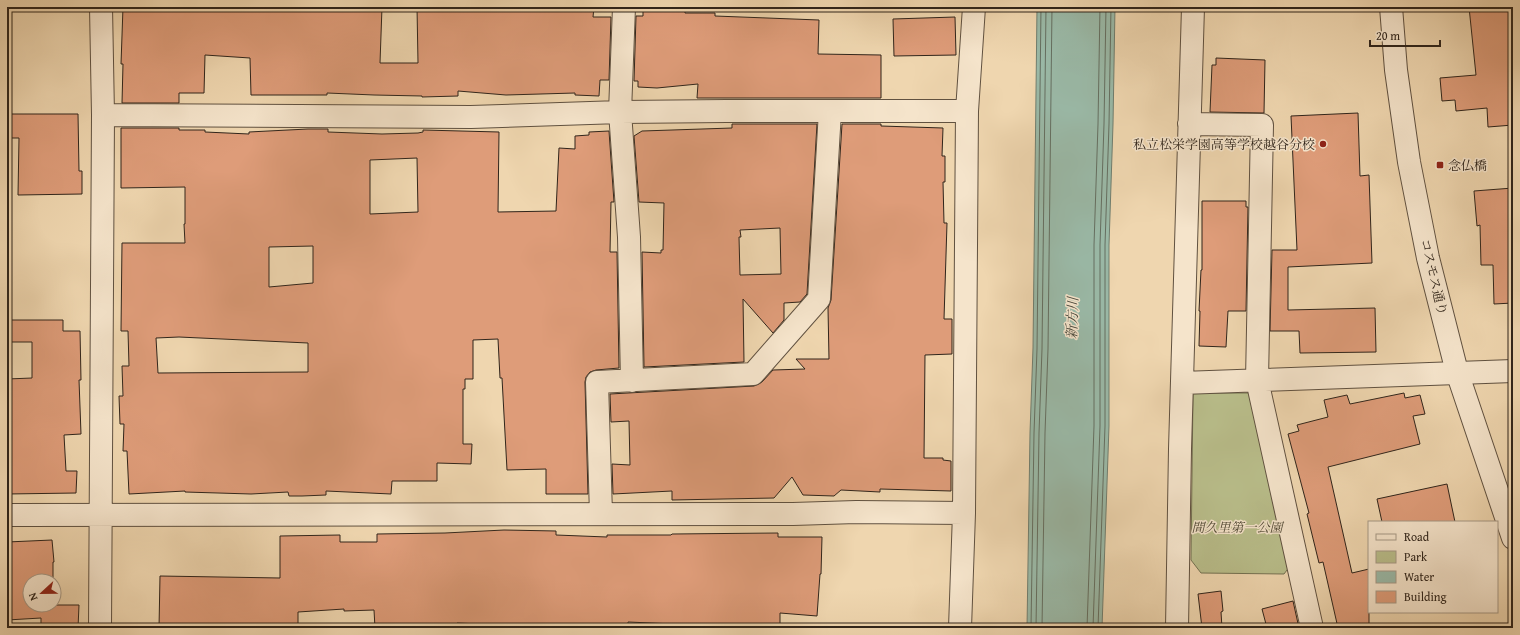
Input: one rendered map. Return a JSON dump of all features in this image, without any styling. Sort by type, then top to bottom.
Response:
[{"type":"street","points":[[100,628],[103,115],[101,7]]},
{"type":"street","points":[[624,7],[620,112],[630,243],[632,381]]},
{"type":"street","points":[[960,628],[964,513],[967,111],[974,7]]},
{"type":"street","points":[[1177,628],[1182,383],[1193,7]]},
{"type":"street","name":"コスモス通り","points":[[1391,7],[1396,70],[1409,162],[1428,258],[1457,372],[1513,538]]},
{"type":"street","points":[[601,514],[597,382],[753,374],[819,298],[830,111]]},
{"type":"street","points":[[103,115],[470,117],[620,112],[967,111]]},
{"type":"street","points":[[1189,124],[1262,125],[1258,380],[1312,628]]},
{"type":"street","points":[[1182,383],[1513,371]]},
{"type":"street","points":[[7,515],[793,514],[856,512],[964,513]]},
{"type":"green space","name":"間久里第一公園","points":[[1193,393],[1252,393],[1293,562],[1284,574],[1201,573],[1191,560]]},
{"type":"water","name":"新方川","points":[[1037,7],[1115,7],[1109,245],[1109,426],[1102,628],[1027,628],[1033,348]]},
{"type":"building","points":[[123,7],[382,7],[380,63],[418,63],[417,7],[461,7],[461,10],[507,10],[507,7],[594,7],[593,17],[611,17],[609,80],[600,80],[599,96],[575,95],[575,93],[506,95],[458,91],[458,96],[422,97],[327,93],[327,95],[251,95],[250,58],[205,55],[204,93],[179,93],[179,103],[122,103],[123,64],[121,64]]},
{"type":"building","points":[[643,7],[685,7],[685,13],[715,13],[715,16],[819,20],[818,54],[881,55],[881,98],[697,98],[698,84],[657,88],[638,87],[638,81],[634,81],[636,16],[643,16]]},
{"type":"building","points":[[1469,7],[1513,7],[1513,125],[1488,127],[1487,108],[1456,111],[1455,100],[1442,101],[1440,78],[1476,75]]},
{"type":"building","points":[[955,17],[956,55],[894,56],[893,19]]},
{"type":"building","points":[[1216,58],[1265,60],[1264,113],[1210,112],[1212,65],[1216,65]]},
{"type":"building","points":[[1358,113],[1360,176],[1369,175],[1372,263],[1288,267],[1288,310],[1375,308],[1376,352],[1300,353],[1299,331],[1270,331],[1272,250],[1297,250],[1291,116]]},
{"type":"building","points":[[7,114],[78,114],[79,171],[82,171],[82,194],[18,195],[19,138],[7,138]]},
{"type":"building","points":[[732,124],[817,124],[807,294],[800,302],[784,303],[784,320],[773,333],[743,299],[744,362],[644,367],[642,252],[661,253],[661,250],[663,250],[664,203],[639,202],[634,136],[642,131],[732,128]],"holes":[[[780,228],[781,274],[740,275],[740,230]]]},
{"type":"building","points":[[842,124],[881,124],[881,126],[943,128],[942,156],[945,156],[945,182],[943,182],[944,223],[947,223],[944,319],[952,319],[952,354],[925,355],[924,458],[943,458],[943,460],[951,461],[951,491],[880,489],[880,492],[841,490],[834,496],[803,495],[792,477],[774,498],[672,500],[672,491],[613,494],[612,464],[630,465],[629,421],[611,422],[610,394],[754,386],[762,382],[773,370],[805,369],[796,359],[829,359],[828,308],[831,300]]},
{"type":"building","points":[[121,128],[179,128],[179,130],[205,130],[205,132],[249,134],[249,132],[308,129],[328,129],[328,132],[382,134],[418,133],[423,132],[423,130],[499,132],[498,212],[556,211],[559,148],[575,149],[575,136],[589,135],[589,132],[609,131],[614,202],[611,202],[610,252],[617,252],[619,368],[596,370],[590,372],[586,377],[588,494],[546,494],[546,469],[507,470],[502,378],[500,378],[498,339],[473,340],[473,379],[465,379],[465,389],[463,389],[463,444],[472,444],[471,464],[437,463],[437,481],[392,481],[391,494],[326,491],[326,495],[289,496],[288,492],[251,494],[185,491],[129,494],[127,451],[123,451],[124,424],[120,424],[119,396],[123,396],[122,366],[129,366],[128,331],[121,331],[122,243],[185,243],[185,187],[121,188]],"holes":[[[417,158],[418,212],[370,214],[370,160]],[[313,246],[313,283],[269,287],[269,247]],[[179,337],[308,343],[308,372],[158,373],[156,338]]]},
{"type":"building","points":[[1513,188],[1513,303],[1494,304],[1493,265],[1481,265],[1480,225],[1477,226],[1474,191]]},
{"type":"building","points":[[1202,201],[1246,201],[1246,207],[1248,207],[1246,311],[1228,311],[1226,347],[1199,346],[1199,311],[1202,270]]},
{"type":"building","points":[[7,320],[63,320],[63,331],[80,331],[81,380],[79,380],[81,434],[64,435],[66,471],[77,471],[76,493],[7,494],[7,379],[32,378],[32,342],[7,342]]},
{"type":"building","points":[[1404,393],[1405,398],[1420,395],[1425,414],[1413,416],[1420,444],[1328,467],[1352,573],[1368,569],[1369,628],[1338,628],[1323,562],[1319,563],[1307,514],[1309,513],[1288,434],[1299,431],[1297,425],[1328,417],[1324,400],[1347,395],[1350,404]]},
{"type":"building","points":[[1447,484],[1455,521],[1382,521],[1377,499]]},
{"type":"building","points":[[504,530],[556,531],[556,535],[607,537],[607,535],[778,533],[778,537],[822,537],[821,574],[817,616],[780,613],[780,624],[755,625],[755,628],[674,628],[674,624],[628,622],[628,628],[503,628],[503,625],[457,623],[457,628],[375,628],[374,610],[344,611],[344,609],[298,612],[298,628],[159,628],[160,576],[280,578],[280,536],[340,535],[340,542],[377,542],[377,534]]},
{"type":"building","points":[[52,540],[54,562],[53,573],[22,573],[22,613],[62,613],[62,605],[79,605],[78,628],[41,628],[41,618],[7,620],[7,542]]},
{"type":"building","points":[[1221,591],[1223,611],[1221,612],[1222,628],[1202,628],[1198,594]]},
{"type":"building","points":[[1293,601],[1299,628],[1267,628],[1262,609]]},
{"type":"place","name":"私立松栄学園高等学校越谷分校","points":[[1323,144]]},
{"type":"place","name":"念仏橋","points":[[1440,165]]}]
